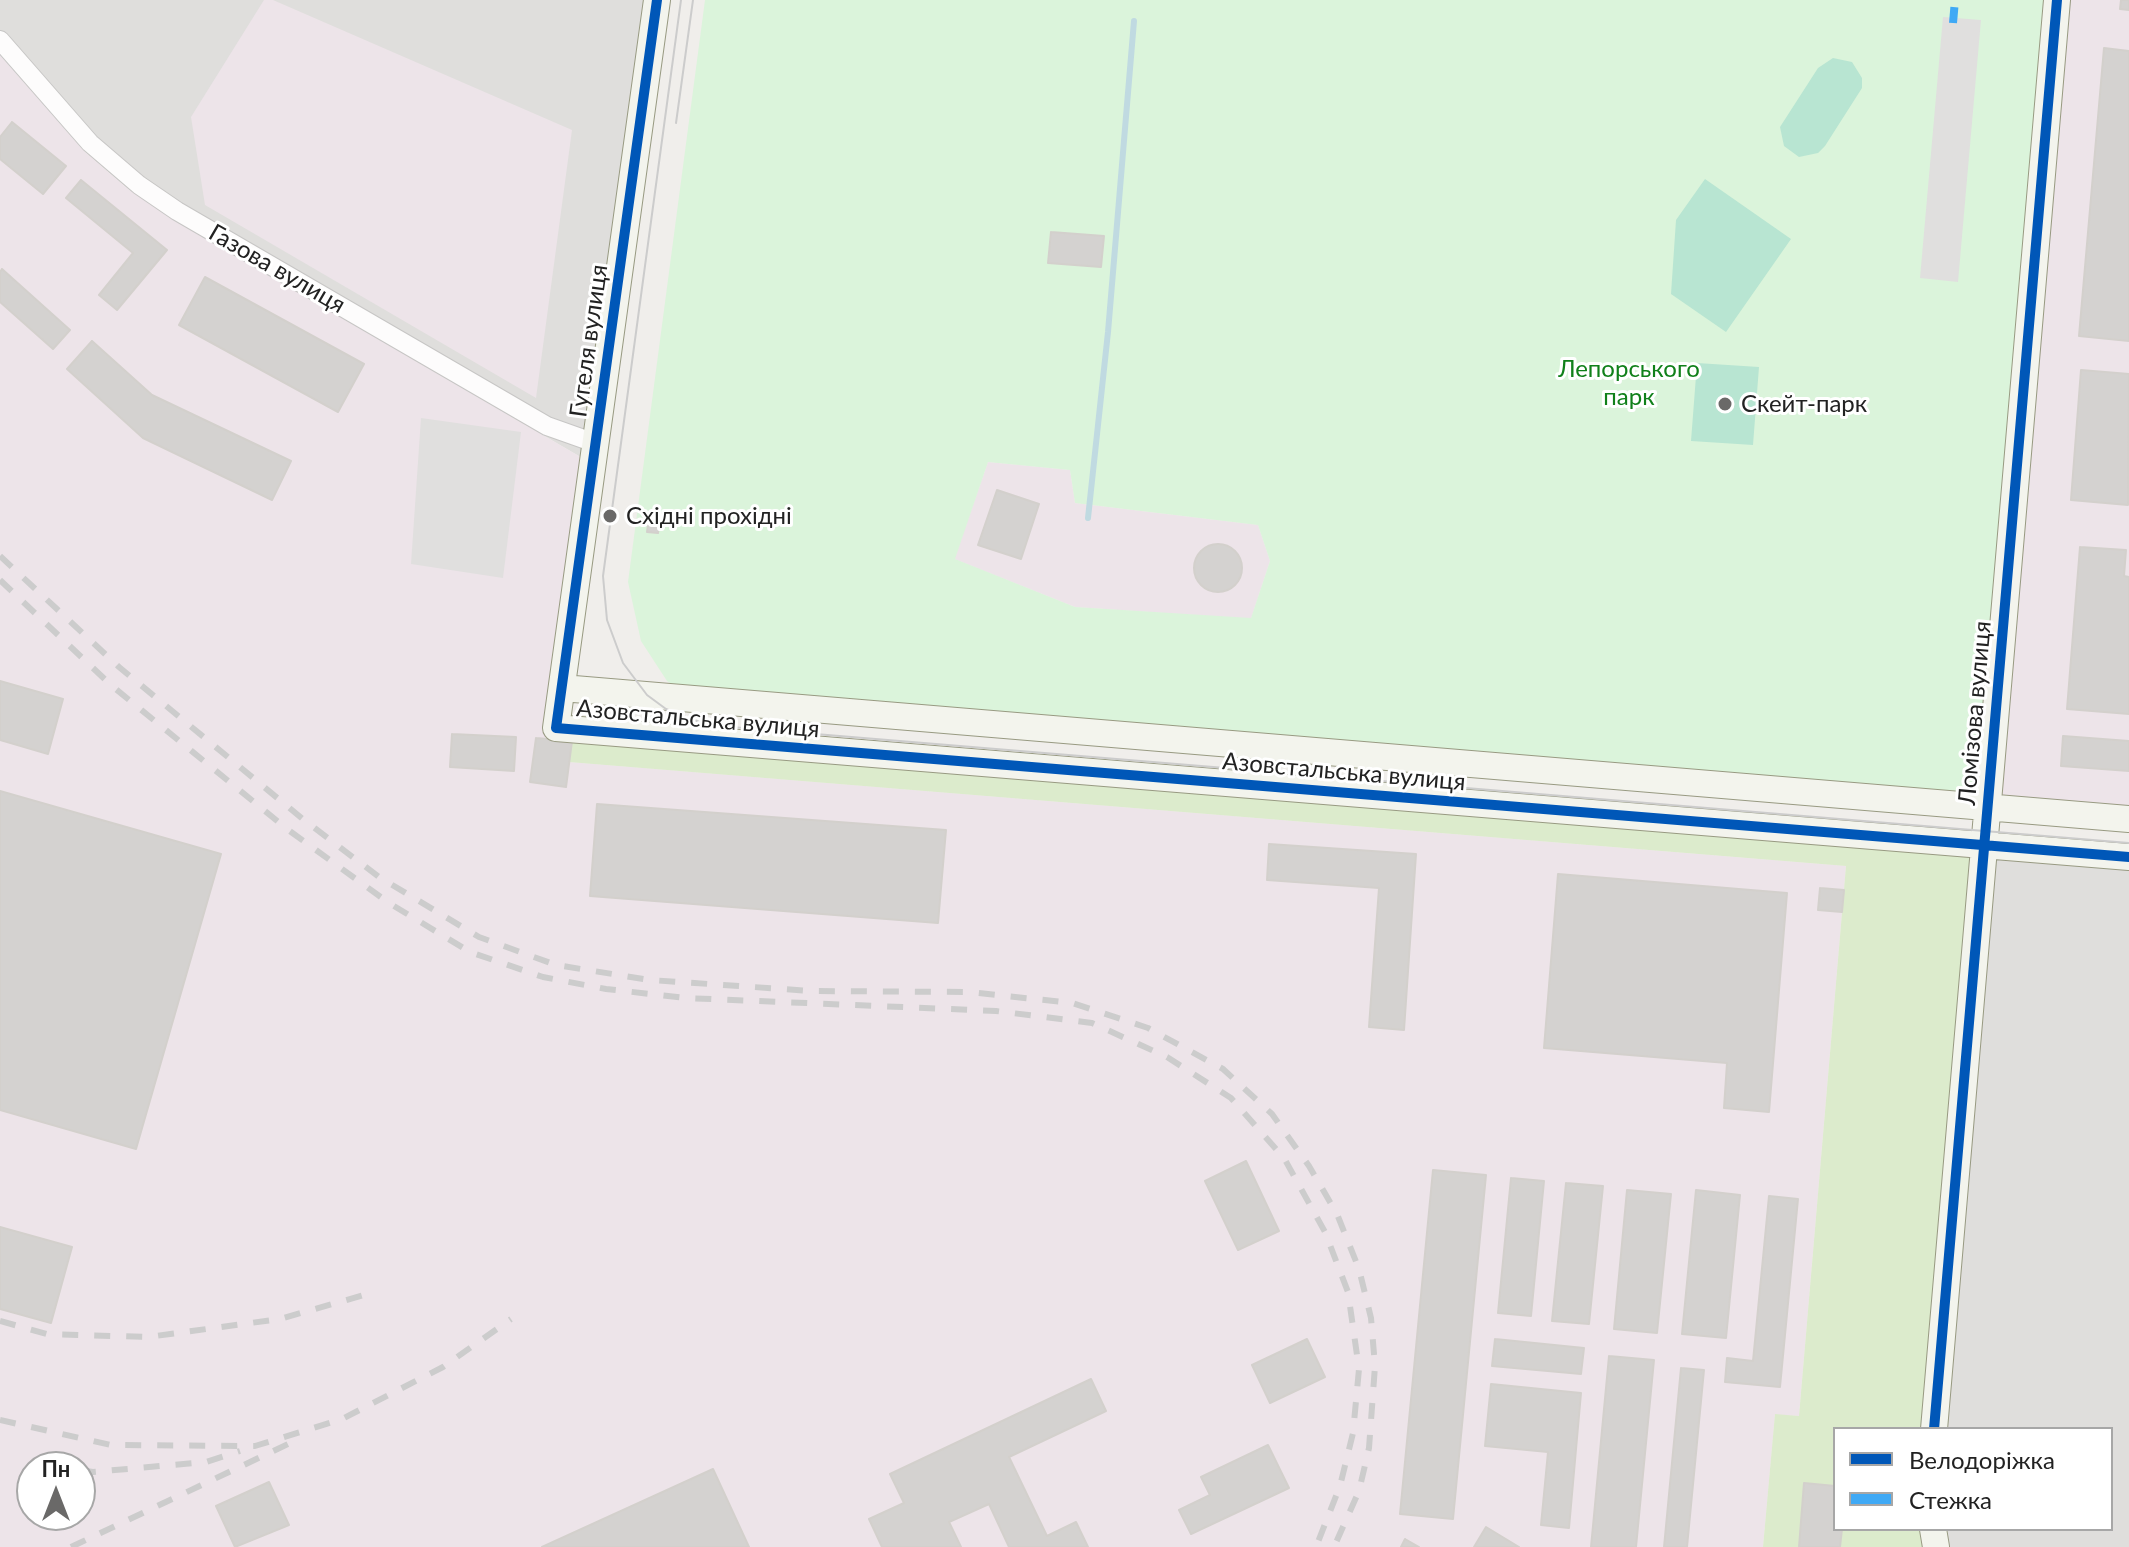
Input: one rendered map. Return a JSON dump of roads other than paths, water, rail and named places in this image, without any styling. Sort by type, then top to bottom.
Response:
[{"type":"street","name":"Гугеля вулиця","points":[[556,728],[657,0]]},
{"type":"street","name":"Ломізова вулиця","points":[[1934,1427],[2057,0]]},
{"type":"street","name":"Газова вулиця","points":[[0,40],[90,143],[139,185],[177,211],[547,426],[595,443]]},
{"type":"street","name":"Азовстальська вулиця","points":[[562,688],[2129,819]]},
{"type":"street","name":"Азовстальська вулиця","points":[[556,728],[2129,857]]},
{"type":"waterway","points":[[1088,518],[1108,332],[1134,21]]},
{"type":"tram line","points":[[681,0],[603,576],[607,620],[623,663],[647,695],[666,709],[707,725],[2129,843]]},
{"type":"tram line","points":[[676,123],[693,0]]},
{"type":"railway","points":[[0,556],[119,667],[304,820],[379,877],[479,937],[556,965],[650,980],[812,991],[969,992],[1072,1003],[1148,1028],[1223,1069],[1272,1114],[1309,1166],[1337,1214],[1359,1269],[1371,1318],[1375,1366],[1369,1448],[1359,1491],[1334,1547]]},
{"type":"railway","points":[[0,580],[112,686],[287,829],[389,903],[470,952],[543,977],[606,989],[686,998],[996,1011],[1092,1023],[1167,1057],[1231,1098],[1284,1158],[1325,1232],[1348,1292],[1359,1369],[1353,1433],[1340,1486],[1316,1547]]},
{"type":"railway","points":[[0,1321],[47,1334],[148,1337],[280,1319],[371,1293]]},
{"type":"railway","points":[[0,1420],[111,1445],[255,1446],[342,1419],[443,1367],[511,1319]]},
{"type":"railway","points":[[71,1547],[288,1444]]},
{"type":"railway","points":[[96,1472],[206,1462],[240,1451]]},
{"type":"place","name":"Скейт-парк","points":[[1725,404]]},
{"type":"place","name":"Східні прохідні","points":[[610,516]]},
{"type":"park label","name":"Лепорського парк","points":[[1629,383]]}]
